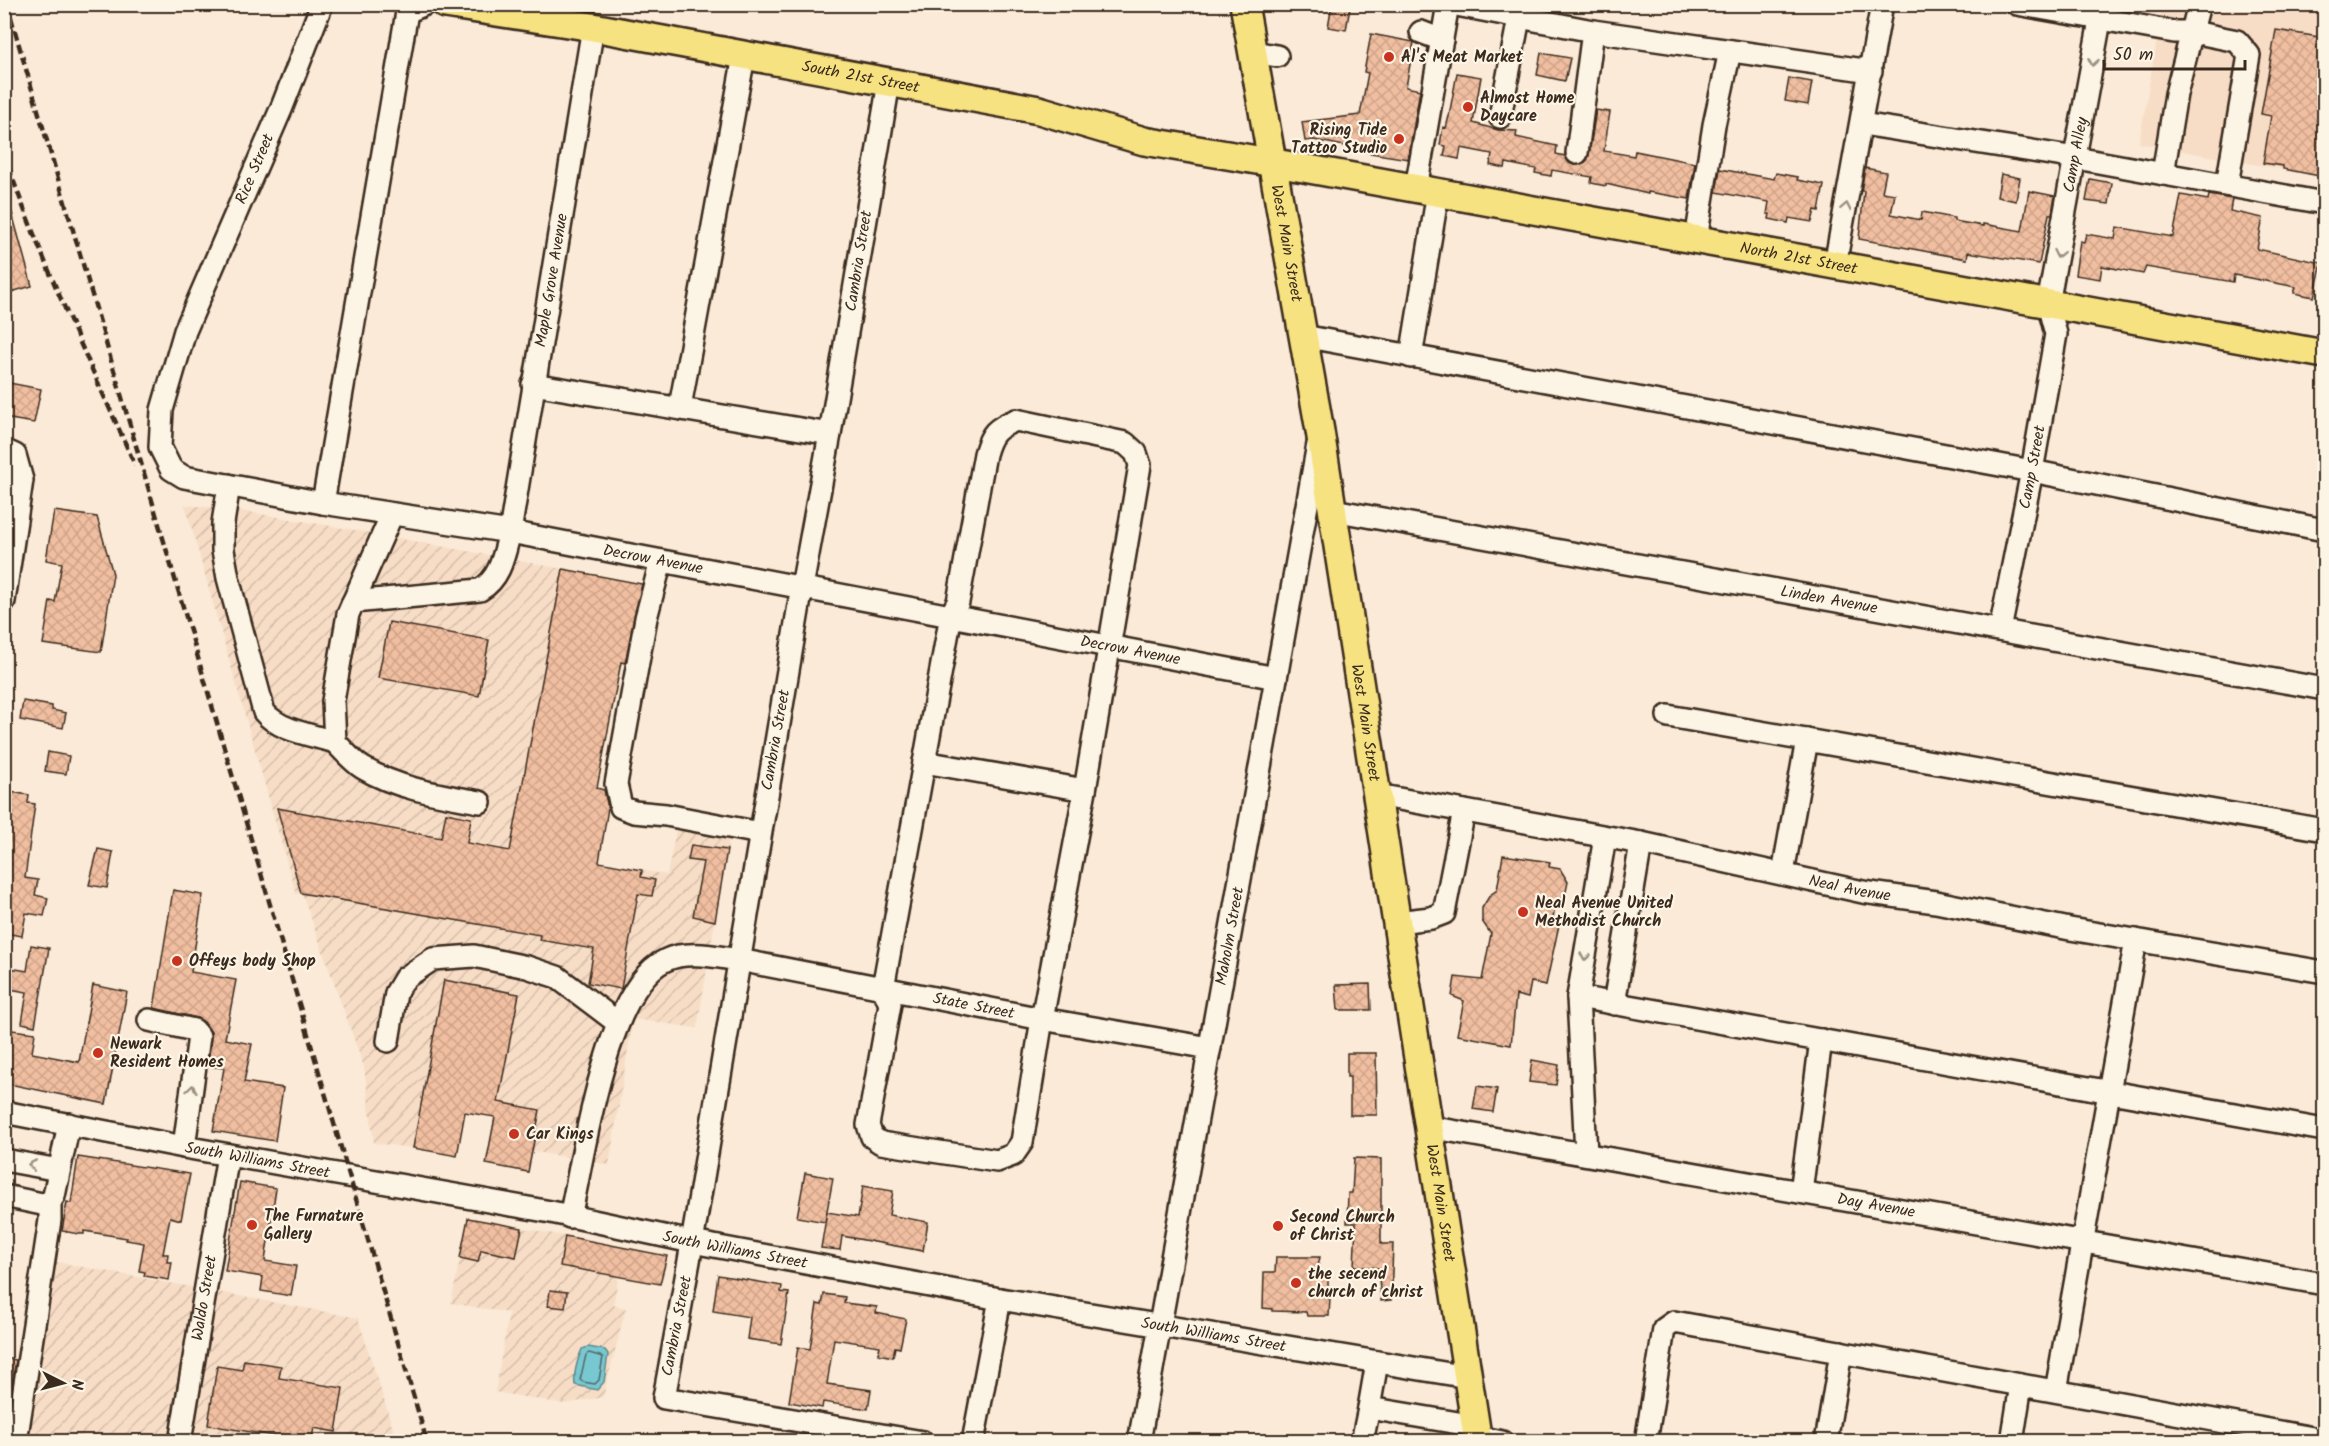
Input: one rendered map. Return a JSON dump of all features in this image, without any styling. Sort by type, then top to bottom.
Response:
[{"type":"main road","name":"South 21st Street","points":[[444,4],[593,27],[1039,110],[1144,141],[1272,162]]},
{"type":"main road","name":"West Main Street","points":[[1244,4],[1265,54],[1272,162],[1333,510],[1468,1377],[1484,1437]]},
{"type":"main road","name":"North 21st Street","points":[[1272,162],[2325,354]]},
{"type":"street","name":"Rice Street","points":[[185,331],[282,106],[322,4]]},
{"type":"street","points":[[323,503],[407,12],[425,4]]},
{"type":"street","points":[[1411,357],[1442,40],[1449,4],[1593,31],[1871,70]]},
{"type":"street","points":[[1835,265],[1882,4]]},
{"type":"street","points":[[2017,4],[2102,12],[2184,32],[2237,41],[2249,55],[2227,185]]},
{"type":"street","points":[[2163,174],[2184,32],[2199,4]]},
{"type":"street","name":"Camp Alley","points":[[2048,304],[2102,12]]},
{"type":"street","points":[[1500,117],[1519,18]]},
{"type":"street","name":"Maple Grove Avenue","points":[[353,602],[480,590],[491,584],[500,566],[510,532],[593,27]]},
{"type":"street","points":[[1577,153],[1593,31]]},
{"type":"street","points":[[1420,32],[1442,40]]},
{"type":"street","points":[[1696,240],[1714,125],[1730,51]]},
{"type":"street","points":[[680,407],[744,56]]},
{"type":"street","name":"Cambria Street","points":[[889,82],[664,1398],[923,1442]]},
{"type":"street","points":[[1862,124],[2076,158],[2325,203]]},
{"type":"street","name":"Camp Street","points":[[2000,630],[2032,471],[2056,334],[2048,304]]},
{"type":"street","name":"Decrow Avenue","points":[[185,331],[162,410],[160,447],[171,469],[184,477],[323,503],[510,532],[1276,678]]},
{"type":"street","points":[[1303,336],[2032,471],[2325,530]]},
{"type":"street","points":[[533,384],[830,434]]},
{"type":"street","points":[[1016,420],[1125,443],[1136,453],[1140,465],[1138,482],[1110,645],[1041,1019],[1022,1142],[1013,1155],[997,1161],[881,1143],[872,1137],[868,1125],[890,1004],[883,988],[951,615],[958,602],[985,454],[990,438],[1000,426],[1016,420]]},
{"type":"street","name":"Maholm Street","points":[[1139,1442],[1320,430]]},
{"type":"street","points":[[4,450],[15,455],[22,480],[4,601]]},
{"type":"street","points":[[229,485],[223,523],[223,550],[228,578],[264,712],[269,719],[335,742],[361,767],[384,778],[430,793],[480,802]]},
{"type":"street","name":"Linden Avenue","points":[[1333,510],[2325,689]]},
{"type":"street","points":[[335,742],[333,701],[348,614],[392,514]]},
{"type":"street","points":[[661,561],[646,618],[616,784],[621,807],[634,812],[666,815],[760,833]]},
{"type":"street","points":[[1668,716],[2325,830]]},
{"type":"street","points":[[1784,873],[1807,740]]},
{"type":"street","points":[[924,762],[1085,790]]},
{"type":"street","name":"Neal Avenue","points":[[1377,795],[1641,843],[1863,892],[1936,902],[2136,940],[2325,972]]},
{"type":"street","points":[[1397,922],[1431,918],[1444,913],[1464,811]]},
{"type":"street","points":[[1586,1154],[1578,997],[1605,837]]},
{"type":"street","points":[[1614,1004],[1641,843]]},
{"type":"street","points":[[2056,1391],[2136,940]]},
{"type":"street","points":[[388,1041],[396,993],[405,978],[433,959],[474,956],[527,967],[557,977],[618,1023]]},
{"type":"street","name":"State Street","points":[[570,1217],[591,1115],[614,1033],[633,994],[648,971],[663,961],[685,956],[739,960],[1041,1019],[1209,1048]]},
{"type":"street","points":[[1578,997],[2325,1130]]},
{"type":"street","points":[[149,1020],[194,1030],[198,1036],[184,1147]]},
{"type":"street","points":[[1801,1192],[1821,1040]]},
{"type":"street","name":"South Williams Street","points":[[4,1112],[1000,1299],[1468,1377]]},
{"type":"street","points":[[16,1442],[50,1220],[50,1202],[69,1124]]},
{"type":"street","name":"Day Avenue","points":[[1429,1127],[2325,1284]]},
{"type":"street","name":"Waldo Street","points":[[180,1442],[228,1155]]},
{"type":"street","points":[[4,1160],[59,1170]]},
{"type":"street","points":[[4,1196],[42,1204],[50,1202]]},
{"type":"street","points":[[973,1442],[1000,1299]]},
{"type":"street","points":[[1647,1442],[1664,1329],[1674,1322],[2325,1440]]},
{"type":"street","points":[[1826,1442],[1841,1352]]},
{"type":"street","points":[[1362,1442],[1377,1362]]},
{"type":"street","points":[[2012,1442],[2021,1385]]},
{"type":"street","points":[[1369,1408],[1484,1437]]},
{"type":"shaded area","points":[[2163,5],[2324,5],[2324,177],[2139,143]]},
{"type":"shaded area","points":[[185,505],[236,510],[349,529],[563,569],[510,851],[467,843],[471,818],[447,813],[441,838],[278,808],[299,886],[540,935],[540,940],[594,949],[588,983],[622,989],[638,894],[652,896],[655,880],[641,877],[642,870],[667,875],[676,830],[729,840],[727,850],[691,845],[688,859],[703,862],[693,916],[715,921],[697,1028],[633,1019],[609,1165],[532,1151],[540,1110],[498,1102],[518,995],[444,981],[413,1148],[374,1143],[364,1067],[302,893],[296,894]]},
{"type":"shaded area","points":[[522,1228],[565,1236],[619,1276],[613,1305],[626,1308],[603,1397],[564,1404],[495,1392],[509,1313],[451,1303],[460,1258],[478,1262],[481,1250]]},
{"type":"shaded area","points":[[51,1261],[358,1318],[397,1441],[22,1442]]},
{"type":"water","points":[[588,1347],[605,1350],[608,1354],[604,1382],[597,1390],[575,1385],[575,1372],[582,1349]]},
{"type":"building","points":[[1332,4],[1350,8],[1346,30],[1328,27]]},
{"type":"building","points":[[2276,30],[2325,38],[2325,177],[2263,163],[2271,116],[2261,114]]},
{"type":"building","points":[[1371,34],[1414,42],[1406,87],[1420,90],[1408,159],[1364,152],[1365,150],[1314,140],[1305,141],[1302,122],[1360,115],[1368,73],[1364,72]]},
{"type":"building","points":[[1541,53],[1570,58],[1565,81],[1537,75]]},
{"type":"building","points":[[1457,73],[1481,77],[1473,123],[1498,130],[1517,131],[1516,137],[1557,146],[1556,154],[1565,156],[1569,163],[1575,165],[1582,164],[1589,155],[1596,110],[1610,112],[1604,151],[1634,156],[1635,151],[1695,163],[1689,199],[1591,183],[1592,177],[1552,170],[1551,176],[1535,173],[1536,169],[1506,163],[1505,168],[1490,165],[1492,154],[1461,148],[1459,159],[1444,156],[1446,146],[1440,145],[1443,127],[1446,128],[1449,116]]},
{"type":"building","points":[[1789,78],[1812,82],[1808,105],[1785,101]]},
{"type":"building","points":[[1865,168],[1886,172],[1882,192],[1895,194],[1891,214],[1921,220],[1922,212],[1954,218],[1954,221],[2022,231],[2029,191],[2055,196],[2039,264],[1968,252],[1967,259],[1859,239],[1864,191],[1861,191]]},
{"type":"building","points":[[1720,169],[1774,179],[1776,173],[1824,185],[1819,211],[1815,210],[1812,222],[1789,218],[1788,223],[1769,219],[1770,214],[1767,214],[1769,202],[1716,192]]},
{"type":"building","points":[[2001,174],[2020,178],[2016,201],[1997,197]]},
{"type":"building","points":[[2090,179],[2112,183],[2109,204],[2086,201]]},
{"type":"building","points":[[2181,195],[2208,200],[2209,195],[2232,199],[2230,211],[2263,218],[2257,249],[2322,263],[2314,297],[2294,293],[2296,287],[2234,275],[2233,282],[2146,267],[2143,274],[2102,266],[2100,279],[2075,275],[2080,241],[2084,242],[2086,234],[2115,239],[2117,227],[2173,237]]},
{"type":"building","points":[[9,202],[32,286],[4,294],[4,203]]},
{"type":"building","points":[[4,382],[41,389],[34,423],[4,418]]},
{"type":"building","points":[[54,511],[97,517],[113,574],[101,652],[43,644],[50,601],[55,602],[62,563],[46,560]]},
{"type":"building","points":[[563,569],[642,584],[625,663],[621,662],[597,788],[604,790],[608,808],[599,862],[642,870],[641,877],[655,880],[652,896],[638,894],[621,989],[588,983],[594,949],[539,940],[540,935],[301,893],[277,808],[441,838],[446,813],[471,818],[467,843],[510,851]]},
{"type":"building","points":[[389,622],[489,640],[479,696],[378,678]]},
{"type":"building","points":[[23,701],[52,706],[52,710],[66,713],[63,728],[20,720]]},
{"type":"building","points":[[48,752],[69,756],[66,774],[45,771]]},
{"type":"building","points":[[4,791],[29,795],[28,803],[35,804],[25,878],[38,880],[35,895],[48,898],[44,916],[26,913],[22,936],[4,933]]},
{"type":"building","points":[[691,845],[727,850],[715,921],[693,916],[703,862],[688,860]]},
{"type":"building","points":[[98,849],[113,852],[107,888],[89,885]]},
{"type":"building","name":"Neal Avenue United Methodist Church","points":[[1503,855],[1550,862],[1549,867],[1560,869],[1568,882],[1565,896],[1556,902],[1552,924],[1559,925],[1546,985],[1531,982],[1528,998],[1516,995],[1511,1045],[1457,1035],[1464,1001],[1452,996],[1455,977],[1482,980],[1491,934],[1482,921],[1482,908],[1490,895],[1497,890]]},
{"type":"building","points":[[173,890],[203,895],[191,972],[236,980],[225,1039],[252,1044],[244,1082],[283,1088],[275,1141],[213,1131],[224,1068],[208,1066],[211,1032],[204,1022],[197,1018],[154,1008]]},
{"type":"building","points":[[31,945],[49,948],[35,1026],[22,1023],[27,992],[4,988],[4,967],[27,971]]},
{"type":"building","points":[[444,980],[519,994],[498,1102],[540,1110],[528,1172],[486,1164],[495,1117],[465,1112],[457,1156],[413,1148]]},
{"type":"building","points":[[1370,984],[1371,1010],[1338,1010],[1336,985]]},
{"type":"building","points":[[93,985],[127,992],[106,1104],[4,1083],[4,1029],[35,1033],[32,1053],[79,1062]]},
{"type":"building","points":[[1347,1053],[1376,1053],[1377,1115],[1350,1115],[1350,1077],[1347,1077]]},
{"type":"building","points":[[1532,1060],[1559,1065],[1556,1085],[1529,1082]]},
{"type":"building","points":[[1477,1086],[1497,1089],[1493,1112],[1473,1109]]},
{"type":"building","points":[[78,1157],[190,1174],[181,1220],[170,1217],[163,1254],[168,1254],[167,1262],[172,1262],[169,1280],[144,1276],[145,1272],[139,1271],[144,1243],[84,1231],[84,1234],[79,1234],[62,1231],[67,1202],[71,1203]]},
{"type":"building","points":[[1354,1158],[1381,1159],[1381,1244],[1393,1244],[1391,1300],[1381,1301],[1378,1268],[1354,1266],[1356,1223],[1347,1223],[1348,1193],[1352,1193]]},
{"type":"building","points":[[805,1173],[833,1178],[825,1222],[797,1217]]},
{"type":"building","name":"The Furnature Gallery","points":[[240,1182],[276,1188],[265,1261],[296,1266],[291,1296],[261,1291],[263,1277],[225,1271]]},
{"type":"building","points":[[863,1186],[893,1191],[889,1215],[928,1222],[923,1251],[842,1236],[840,1250],[821,1248],[827,1212],[858,1217]]},
{"type":"building","points":[[468,1218],[522,1228],[516,1257],[481,1250],[478,1262],[460,1258]]},
{"type":"building","points":[[565,1236],[667,1256],[660,1284],[560,1266]]},
{"type":"building","name":"the secend church of christ","points":[[1276,1257],[1320,1257],[1317,1272],[1328,1272],[1329,1316],[1307,1316],[1306,1312],[1272,1311],[1272,1309],[1263,1308],[1264,1272],[1275,1272]]},
{"type":"building","points":[[718,1275],[782,1286],[781,1292],[789,1293],[781,1344],[747,1339],[750,1317],[713,1311]]},
{"type":"building","points":[[550,1290],[567,1292],[565,1308],[548,1306]]},
{"type":"building","points":[[824,1294],[845,1297],[844,1303],[877,1307],[876,1313],[906,1319],[900,1348],[895,1347],[893,1357],[878,1354],[880,1346],[834,1339],[827,1384],[871,1390],[868,1409],[823,1402],[822,1408],[789,1402],[798,1347],[810,1349],[817,1304],[822,1305]]},
{"type":"building","points":[[4,1358],[16,1360],[7,1414],[4,1414]]},
{"type":"building","points":[[244,1360],[281,1366],[279,1378],[343,1388],[336,1432],[314,1428],[311,1442],[208,1425],[217,1366],[242,1370]]},
{"type":"railway","points":[[7,4],[427,1442]]},
{"type":"railway","points":[[4,154],[50,272],[135,465]]},
{"type":"place","name":"Al's Meat Market","points":[[1389,57]]},
{"type":"place","name":"Almost Home Daycare","points":[[1468,107]]},
{"type":"place","name":"Rising Tide Tattoo Studio","points":[[1399,139]]},
{"type":"place","name":"Neal Avenue United Methodist Church","points":[[1523,912]]},
{"type":"place","name":"Offeys body Shop","points":[[177,961]]},
{"type":"place","name":"Newark Resident Homes","points":[[98,1053]]},
{"type":"place","name":"Car Kings","points":[[514,1134]]},
{"type":"place","name":"The Furnature Gallery","points":[[252,1225]]},
{"type":"place","name":"Second Church of Christ","points":[[1278,1226]]},
{"type":"place","name":"the secend church of christ","points":[[1296,1283]]}]
